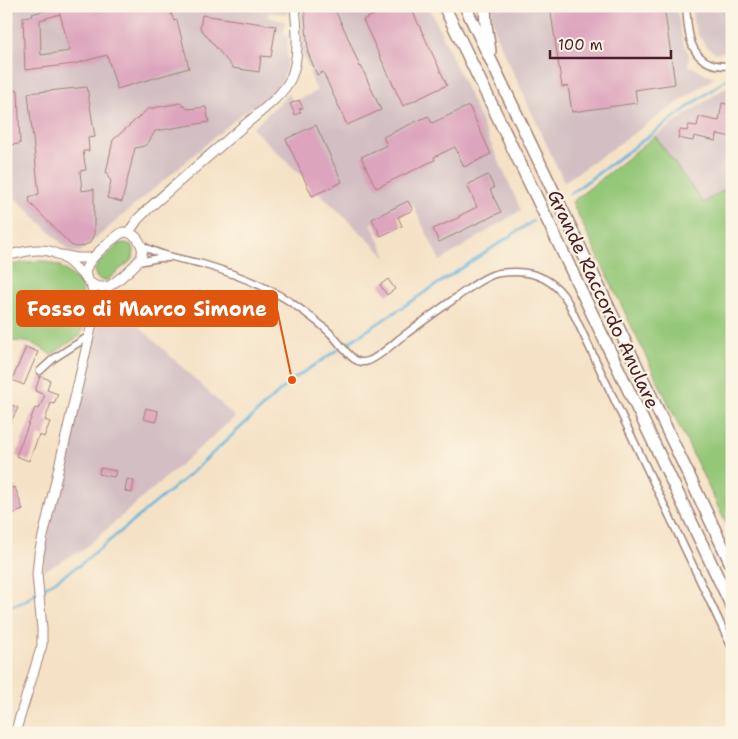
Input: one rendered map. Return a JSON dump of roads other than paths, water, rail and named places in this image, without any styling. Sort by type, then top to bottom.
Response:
[{"type":"highway","name":"Grande Raccordo Anulare","points":[[444,6],[732,607]]},
{"type":"highway","name":"Grande Raccordo Anulare","points":[[465,6],[732,566]]},
{"type":"highway","points":[[484,6],[492,62]]},
{"type":"street","points":[[94,316],[94,303],[86,274],[86,268],[92,258],[120,234],[129,232],[148,209],[266,107],[286,87],[293,71],[297,42],[295,6]]},
{"type":"street","points":[[686,6],[690,36],[695,51],[707,62],[732,66]]},
{"type":"street","points":[[15,733],[41,650],[43,633],[37,578],[39,554],[94,316],[101,298],[109,286],[138,262],[142,255],[141,245],[136,237],[129,232]]},
{"type":"street","points":[[141,245],[174,258],[229,272],[270,290],[290,302],[326,329],[353,358],[366,362],[486,278],[499,273],[525,273],[542,277],[558,288],[568,302],[732,648]]},
{"type":"street","points":[[6,256],[41,250],[77,258],[92,258]]},
{"type":"street","points":[[58,254],[96,286],[102,288],[109,286]]},
{"type":"street","points":[[138,262],[159,258],[174,258]]},
{"type":"street","points":[[40,371],[53,359],[89,336]]},
{"type":"waterway","points":[[570,194],[732,75]]},
{"type":"waterway","points":[[41,590],[80,565],[189,475],[292,380],[533,221]]},
{"type":"waterway","points":[[6,608],[25,601],[36,593]]},
{"type":"place","name":"Fosso di Marco Simone","points":[[292,380]]}]
